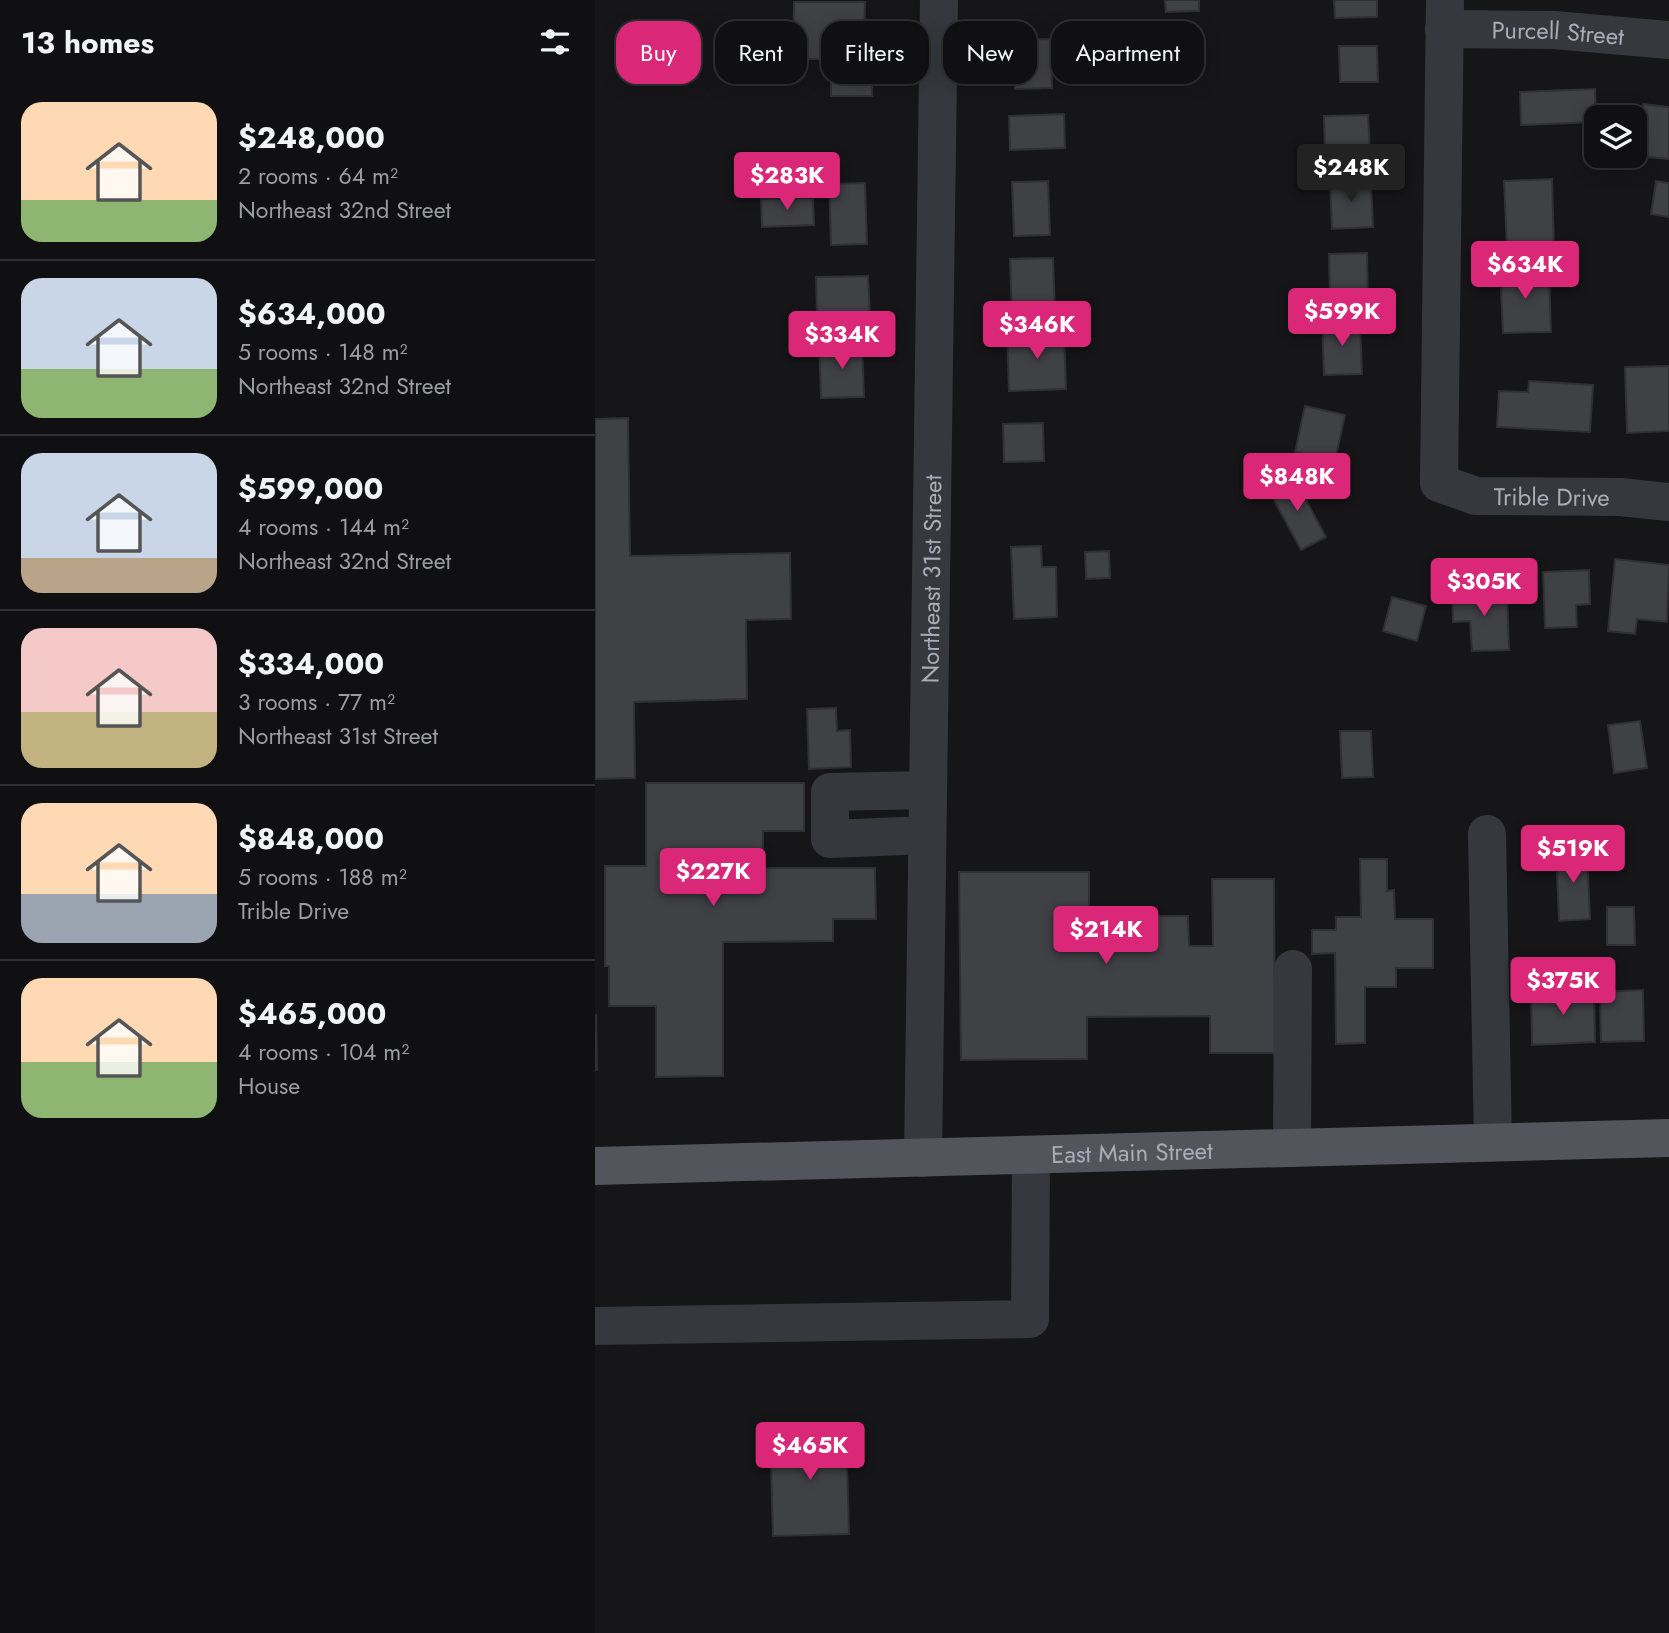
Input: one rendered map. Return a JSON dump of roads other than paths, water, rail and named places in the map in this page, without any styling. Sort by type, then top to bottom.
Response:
[{"type":"main road","name":"East Main Street","points":[[595,1167],[1669,1138]]},
{"type":"street","name":"Northeast 31st Street","points":[[923,1158],[939,0]]},
{"type":"street","name":"Purcell Street","points":[[1445,14],[1554,30],[1669,40]]},
{"type":"street","name":"Trible Drive","points":[[1445,14],[1439,483],[1476,496],[1621,497],[1669,502]]},
{"type":"street","points":[[927,835],[830,839],[830,792],[928,790]]},
{"type":"street","points":[[1487,834],[1493,1142]]},
{"type":"street","points":[[1292,1148],[1293,969]]},
{"type":"street","points":[[595,1326],[1030,1319],[1031,1155]]}]
